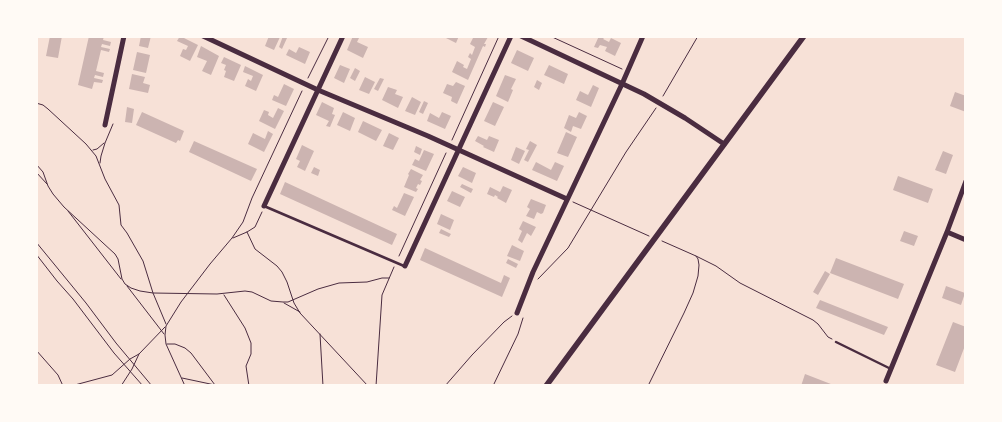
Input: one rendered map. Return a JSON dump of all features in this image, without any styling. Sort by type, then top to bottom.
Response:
[{"type":"street","points":[[105,125],[124,36]]},
{"type":"street","points":[[202,36],[318,90],[428,136],[568,199]]},
{"type":"street","points":[[264,206],[343,36]]},
{"type":"street","points":[[405,266],[511,36]]},
{"type":"street","points":[[522,36],[659,103],[686,118],[724,144]]},
{"type":"street","points":[[517,313],[533,272],[643,36]]},
{"type":"street","points":[[546,386],[804,36]]},
{"type":"street","points":[[886,381],[966,182]]},
{"type":"street","points":[[947,232],[966,240]]},
{"type":"lane","points":[[264,206],[405,266]]},
{"type":"lane","points":[[836,342],[891,369]]},
{"type":"path","points":[[70,386],[112,374],[139,354],[166,326],[188,293],[244,222],[256,189],[328,36]]},
{"type":"path","points":[[550,36],[627,71]]},
{"type":"path","points":[[538,279],[568,248],[626,152],[659,103],[698,36]]},
{"type":"path","points":[[36,103],[48,109],[96,156],[105,180],[119,205],[121,225],[143,261],[166,326],[166,344],[184,386]]},
{"type":"path","points":[[100,164],[105,143],[113,126],[113,117],[108,109]]},
{"type":"path","points":[[92,150],[98,149],[105,143]]},
{"type":"path","points":[[36,164],[43,172],[48,186]]},
{"type":"path","points":[[36,172],[165,335]]},
{"type":"path","points":[[568,199],[716,266],[740,284],[813,320],[828,337],[836,342]]},
{"type":"path","points":[[232,238],[255,227],[264,206]]},
{"type":"path","points":[[64,207],[115,254],[125,284],[130,288],[140,291],[153,293],[224,294],[245,291],[252,292],[271,301],[288,302],[318,289],[339,283],[367,282],[388,278]]},
{"type":"path","points":[[247,232],[255,248],[282,272],[300,312],[368,386]]},
{"type":"path","points":[[36,242],[152,386]]},
{"type":"path","points":[[36,254],[143,386]]},
{"type":"path","points":[[648,386],[693,293],[699,265],[696,256]]},
{"type":"path","points":[[376,386],[382,295],[396,263]]},
{"type":"path","points":[[224,294],[245,328],[251,343],[251,354],[246,366],[249,386]]},
{"type":"path","points":[[283,302],[300,312]]},
{"type":"path","points":[[445,386],[504,322],[517,313],[522,313],[523,319],[518,334],[493,386]]},
{"type":"path","points":[[320,334],[323,386]]},
{"type":"path","points":[[166,344],[175,344],[191,353],[215,386]]},
{"type":"path","points":[[36,350],[54,369],[63,386]]},
{"type":"path","points":[[121,386],[139,354]]},
{"type":"path","points":[[181,377],[215,386]]},
{"type":"building","points":[[50,36],[62,36],[58,58],[46,56]]},
{"type":"building","points":[[89,36],[104,36],[103,40],[111,42],[110,46],[102,44],[101,47],[110,49],[109,52],[101,50],[96,71],[104,73],[103,77],[95,75],[94,78],[103,80],[102,83],[94,82],[92,89],[78,85]]},
{"type":"building","points":[[141,36],[151,36],[148,48],[139,46]]},
{"type":"building","points":[[180,36],[198,45],[190,61],[180,56],[183,49],[186,50],[188,46],[177,41]]},
{"type":"building","points":[[269,36],[280,37],[274,50],[265,46]]},
{"type":"building","points":[[283,36],[287,38],[282,49],[279,47]]},
{"type":"building","points":[[353,36],[360,36],[357,42],[368,47],[363,58],[347,50]]},
{"type":"building","points":[[447,36],[459,36],[456,43],[446,38]]},
{"type":"building","points":[[474,36],[488,37],[468,80],[452,72],[457,61],[467,69],[471,59],[468,57],[470,53],[472,55],[475,47],[470,44]]},
{"type":"building","points":[[599,36],[609,42],[611,38],[621,43],[615,56],[605,51],[607,47],[600,45],[598,48],[594,47]]},
{"type":"building","points":[[201,46],[219,56],[211,75],[202,71],[207,61],[197,57]]},
{"type":"building","points":[[299,47],[310,52],[305,64],[286,55],[289,49],[296,53]]},
{"type":"building","points":[[517,50],[534,58],[528,71],[511,63]]},
{"type":"building","points":[[137,52],[150,55],[146,73],[133,70]]},
{"type":"building","points":[[224,57],[241,65],[234,81],[224,77],[226,65],[221,63]]},
{"type":"building","points":[[340,65],[350,69],[344,83],[334,78]]},
{"type":"building","points":[[549,65],[568,74],[564,84],[544,75]]},
{"type":"building","points":[[245,66],[263,75],[256,91],[245,86],[248,79],[251,81],[253,76],[243,72]]},
{"type":"building","points":[[355,68],[360,71],[355,81],[350,78]]},
{"type":"building","points":[[132,74],[145,77],[143,83],[150,85],[148,93],[129,89]]},
{"type":"building","points":[[505,75],[516,79],[508,102],[496,96]]},
{"type":"building","points":[[365,77],[375,82],[369,94],[359,90]]},
{"type":"building","points":[[380,78],[384,79],[378,91],[374,89]]},
{"type":"building","points":[[537,80],[542,83],[539,90],[534,87]]},
{"type":"building","points":[[456,82],[465,86],[457,104],[451,101],[452,97],[443,93],[447,84],[453,86]]},
{"type":"building","points":[[284,84],[294,89],[286,106],[272,100],[274,95],[278,97]]},
{"type":"building","points":[[593,85],[599,88],[591,107],[576,100],[580,91],[588,95]]},
{"type":"building","points":[[388,87],[397,90],[395,94],[403,97],[398,108],[382,100]]},
{"type":"building","points":[[955,92],[966,96],[966,112],[950,106]]},
{"type":"building","points":[[412,97],[421,102],[415,115],[405,111]]},
{"type":"building","points":[[424,101],[428,103],[423,114],[419,112]]},
{"type":"building","points":[[322,102],[334,108],[332,114],[335,115],[330,127],[326,126],[329,121],[316,115]]},
{"type":"building","points":[[493,102],[504,107],[495,126],[484,121]]},
{"type":"building","points":[[127,107],[134,109],[132,123],[125,122]]},
{"type":"building","points":[[278,108],[284,111],[275,129],[259,121],[264,110],[269,112],[268,115],[273,118]]},
{"type":"building","points":[[142,112],[184,131],[180,141],[178,140],[176,143],[136,125]]},
{"type":"building","points":[[343,112],[355,118],[350,131],[337,125]]},
{"type":"building","points":[[442,112],[451,116],[445,129],[427,121],[430,113],[439,118]]},
{"type":"building","points":[[579,112],[587,116],[581,129],[573,126],[571,132],[564,128],[569,115],[576,118]]},
{"type":"building","points":[[363,121],[382,130],[376,141],[358,132]]},
{"type":"building","points":[[268,131],[273,134],[264,152],[248,144],[253,133],[265,139]]},
{"type":"building","points":[[566,132],[577,137],[568,157],[557,153]]},
{"type":"building","points":[[389,133],[399,138],[393,150],[383,146]]},
{"type":"building","points":[[478,136],[487,140],[489,136],[499,140],[494,152],[475,141]]},
{"type":"building","points":[[194,141],[257,169],[251,181],[189,152]]},
{"type":"building","points":[[530,141],[537,145],[528,162],[524,160],[529,150],[526,149]]},
{"type":"building","points":[[302,145],[314,151],[305,171],[297,167],[300,161],[296,159]]},
{"type":"building","points":[[416,146],[422,149],[420,155],[414,152]]},
{"type":"building","points":[[516,147],[525,151],[519,164],[511,160]]},
{"type":"building","points":[[424,150],[434,154],[426,171],[412,165],[415,159],[419,161]]},
{"type":"building","points":[[943,151],[953,155],[946,174],[935,170]]},
{"type":"building","points":[[536,162],[551,170],[555,162],[564,166],[557,181],[532,170]]},
{"type":"building","points":[[314,167],[320,170],[318,176],[311,173]]},
{"type":"building","points":[[463,167],[476,173],[472,183],[458,176]]},
{"type":"building","points":[[411,169],[423,175],[420,185],[418,184],[416,188],[418,189],[416,192],[404,187]]},
{"type":"building","points":[[898,176],[933,189],[928,203],[893,190]]},
{"type":"building","points":[[285,182],[397,234],[392,245],[280,194]]},
{"type":"building","points":[[462,184],[473,189],[471,193],[460,187]]},
{"type":"building","points":[[503,186],[512,190],[506,203],[495,195],[494,197],[487,194],[490,187],[500,192]]},
{"type":"building","points":[[452,191],[465,197],[460,207],[447,201]]},
{"type":"building","points":[[404,193],[414,197],[405,216],[392,210],[394,206],[397,208]]},
{"type":"building","points":[[531,199],[546,205],[543,213],[537,212],[534,219],[526,216],[530,209],[527,207]]},
{"type":"building","points":[[441,214],[454,220],[450,230],[437,224]]},
{"type":"building","points":[[523,221],[536,227],[531,236],[527,233],[522,243],[518,240],[522,231],[519,229]]},
{"type":"building","points":[[441,229],[451,234],[449,237],[439,233]]},
{"type":"building","points":[[904,231],[918,236],[914,246],[900,241]]},
{"type":"building","points":[[512,245],[524,251],[520,261],[507,256]]},
{"type":"building","points":[[425,248],[501,283],[504,275],[510,278],[502,297],[420,260]]},
{"type":"building","points":[[836,258],[904,284],[898,299],[830,273]]},
{"type":"building","points":[[508,259],[518,264],[516,268],[506,263]]},
{"type":"building","points":[[825,271],[830,274],[818,295],[813,292]]},
{"type":"building","points":[[946,286],[965,293],[961,305],[942,298]]},
{"type":"building","points":[[820,300],[888,327],[884,335],[816,308]]},
{"type":"building","points":[[953,322],[966,327],[966,343],[955,372],[936,365]]},
{"type":"building","points":[[805,374],[836,386],[801,386]]}]
